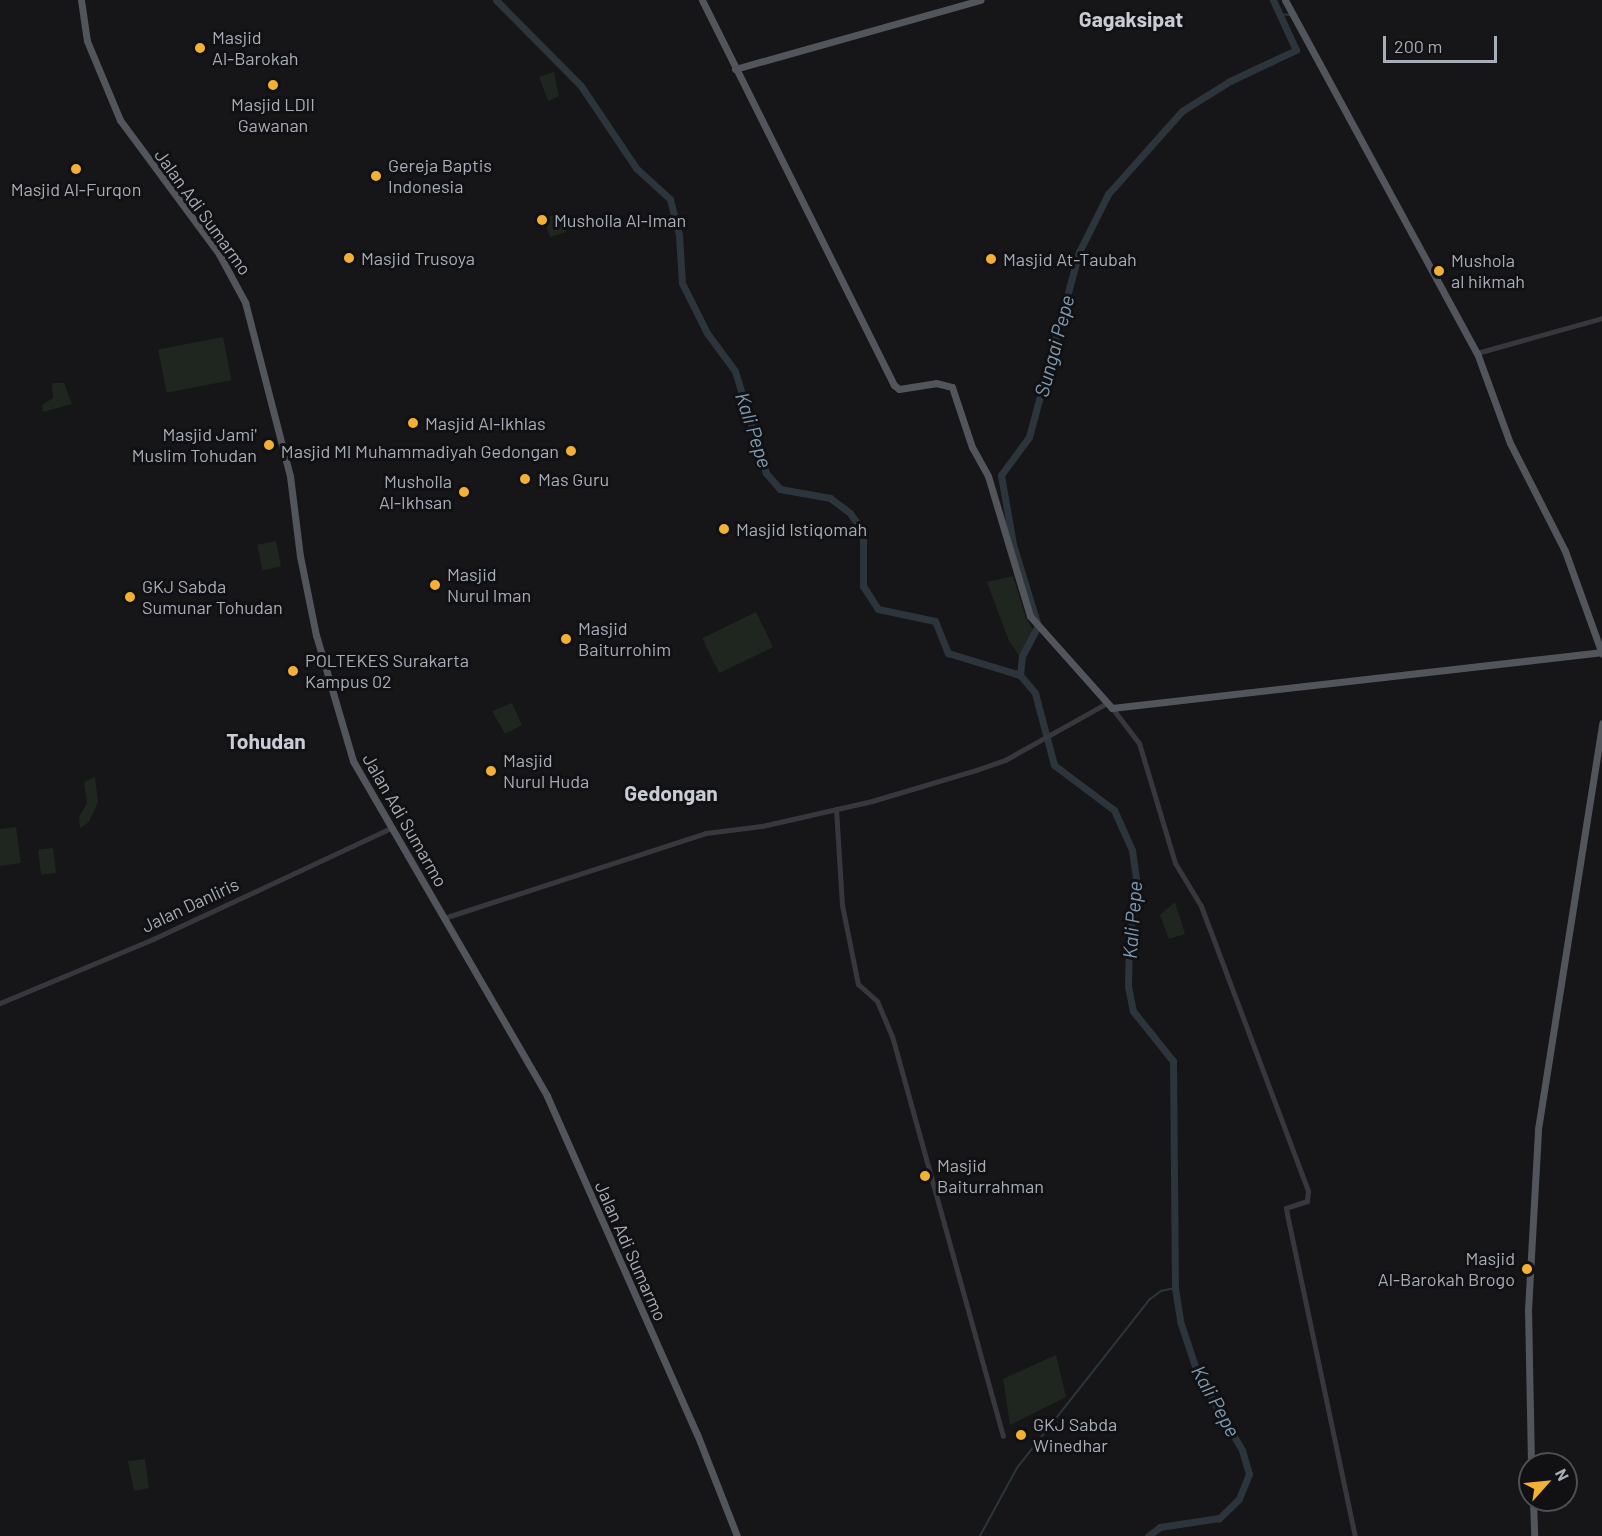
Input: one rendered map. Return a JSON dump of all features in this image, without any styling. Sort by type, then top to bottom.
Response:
[{"type":"main road","name":"Jalan Adi Sumarmo","points":[[81,0],[87,41],[125,129],[219,254],[245,302],[290,476],[301,564],[324,662],[353,761],[521,1049],[564,1134],[697,1434],[737,1536]]},
{"type":"main road","points":[[702,0],[894,385],[899,389],[944,383],[956,392],[972,447],[988,476],[1025,601],[1039,630],[1109,706],[1602,653],[1565,551],[1510,443],[1476,353],[1285,0]]},
{"type":"main road","points":[[735,69],[981,0]]},
{"type":"main road","points":[[1532,1452],[1528,1310],[1539,1121],[1602,723]]},
{"type":"main road","points":[[1533,1512],[1534,1536]]},
{"type":"street","points":[[1476,353],[1602,318]]},
{"type":"street","points":[[444,918],[706,833],[762,826],[836,809],[1000,762],[1109,706],[1139,742],[1177,869],[1201,906],[1308,1191],[1307,1201],[1286,1208],[1355,1536]]},
{"type":"street","points":[[836,809],[842,905],[858,987],[874,996],[892,1036],[1003,1436]]},
{"type":"street","name":"Jalan Danliris","points":[[0,1003],[153,939],[391,828]]},
{"type":"shaded area","points":[[554,72],[559,96],[548,101],[539,77]]},
{"type":"shaded area","points":[[560,213],[566,232],[550,237],[544,218]]},
{"type":"shaded area","points":[[223,337],[231,380],[167,393],[158,350]]},
{"type":"shaded area","points":[[52,383],[64,383],[72,404],[43,412],[42,405],[53,398]]},
{"type":"shaded area","points":[[276,541],[281,567],[262,570],[257,545]]},
{"type":"shaded area","points":[[1013,576],[1026,618],[1034,631],[1020,657],[1009,641],[987,582]]},
{"type":"shaded area","points":[[756,612],[773,647],[719,673],[702,638]]},
{"type":"shaded area","points":[[512,703],[522,725],[505,734],[492,711]]},
{"type":"shaded area","points":[[95,777],[98,802],[89,822],[80,828],[79,817],[87,803],[84,782]]},
{"type":"shaded area","points":[[16,827],[21,863],[0,866],[0,829]]},
{"type":"shaded area","points":[[53,848],[56,873],[41,875],[38,850]]},
{"type":"shaded area","points":[[1175,902],[1185,934],[1169,939],[1160,915]]},
{"type":"shaded area","points":[[1056,1355],[1066,1397],[1010,1425],[1003,1379]]},
{"type":"shaded area","points":[[145,1459],[149,1488],[134,1491],[128,1461]]},
{"type":"waterway","name":"Kali Pepe","points":[[496,0],[581,86],[636,168],[670,199],[679,235],[682,283],[707,333],[735,371],[766,473],[780,489],[830,498],[850,513],[863,532],[863,586],[878,609],[935,621],[948,653],[1020,675],[1035,693],[1054,765],[1114,810],[1132,850],[1137,884],[1129,941],[1128,986],[1133,1011],[1173,1061],[1175,1288],[1181,1324],[1198,1375],[1242,1450],[1249,1474],[1239,1499],[1219,1518],[1160,1527],[1148,1536]]},
{"type":"waterway","name":"Sungai Pepe","points":[[1020,675],[1022,656],[1038,626],[1013,544],[1001,475],[1029,437],[1079,252],[1108,194],[1182,111],[1230,81],[1296,50],[1273,0]]},
{"type":"waterway","points":[[1279,14],[1290,15]]},
{"type":"waterway","points":[[980,1536],[1017,1468],[1149,1300],[1161,1291],[1175,1288]]},
{"type":"place","name":"Masjid Al-Barokah","points":[[200,48]]},
{"type":"place","name":"Masjid LDII Gawanan","points":[[273,85]]},
{"type":"place","name":"Masjid Al-Furqon","points":[[76,169]]},
{"type":"place","name":"Gereja Baptis Indonesia","points":[[376,176]]},
{"type":"place","name":"Musholla Al-Iman","points":[[542,220]]},
{"type":"place","name":"Masjid Trusoya","points":[[349,258]]},
{"type":"place","name":"Masjid At-Taubah","points":[[991,259]]},
{"type":"place","name":"Mushola al hikmah","points":[[1439,271]]},
{"type":"place","name":"Masjid Al-Ikhlas","points":[[413,423]]},
{"type":"place","name":"Masjid Jami' Muslim Tohudan","points":[[269,445]]},
{"type":"place","name":"Masjid MI Muhammadiyah Gedongan","points":[[571,451]]},
{"type":"place","name":"Mas Guru","points":[[525,479]]},
{"type":"place","name":"Musholla Al-Ikhsan","points":[[464,492]]},
{"type":"place","name":"Masjid Istiqomah","points":[[724,529]]},
{"type":"place","name":"Masjid Nurul Iman","points":[[435,585]]},
{"type":"place","name":"GKJ Sabda Sumunar Tohudan","points":[[130,597]]},
{"type":"place","name":"Masjid Baiturrohim","points":[[566,639]]},
{"type":"place","name":"POLTEKES Surakarta Kampus 02","points":[[293,671]]},
{"type":"place","name":"Masjid Nurul Huda","points":[[491,771]]},
{"type":"place","name":"Masjid Baiturrahman","points":[[925,1176]]},
{"type":"place","name":"Masjid Al-Barokah Brogo","points":[[1527,1269]]},
{"type":"place","name":"GKJ Sabda Winedhar","points":[[1021,1435]]},
{"type":"district","name":"Gagaksipat","points":[[1131,19]]},
{"type":"district","name":"Tohudan","points":[[266,741]]},
{"type":"district","name":"Gedongan","points":[[671,793]]}]
